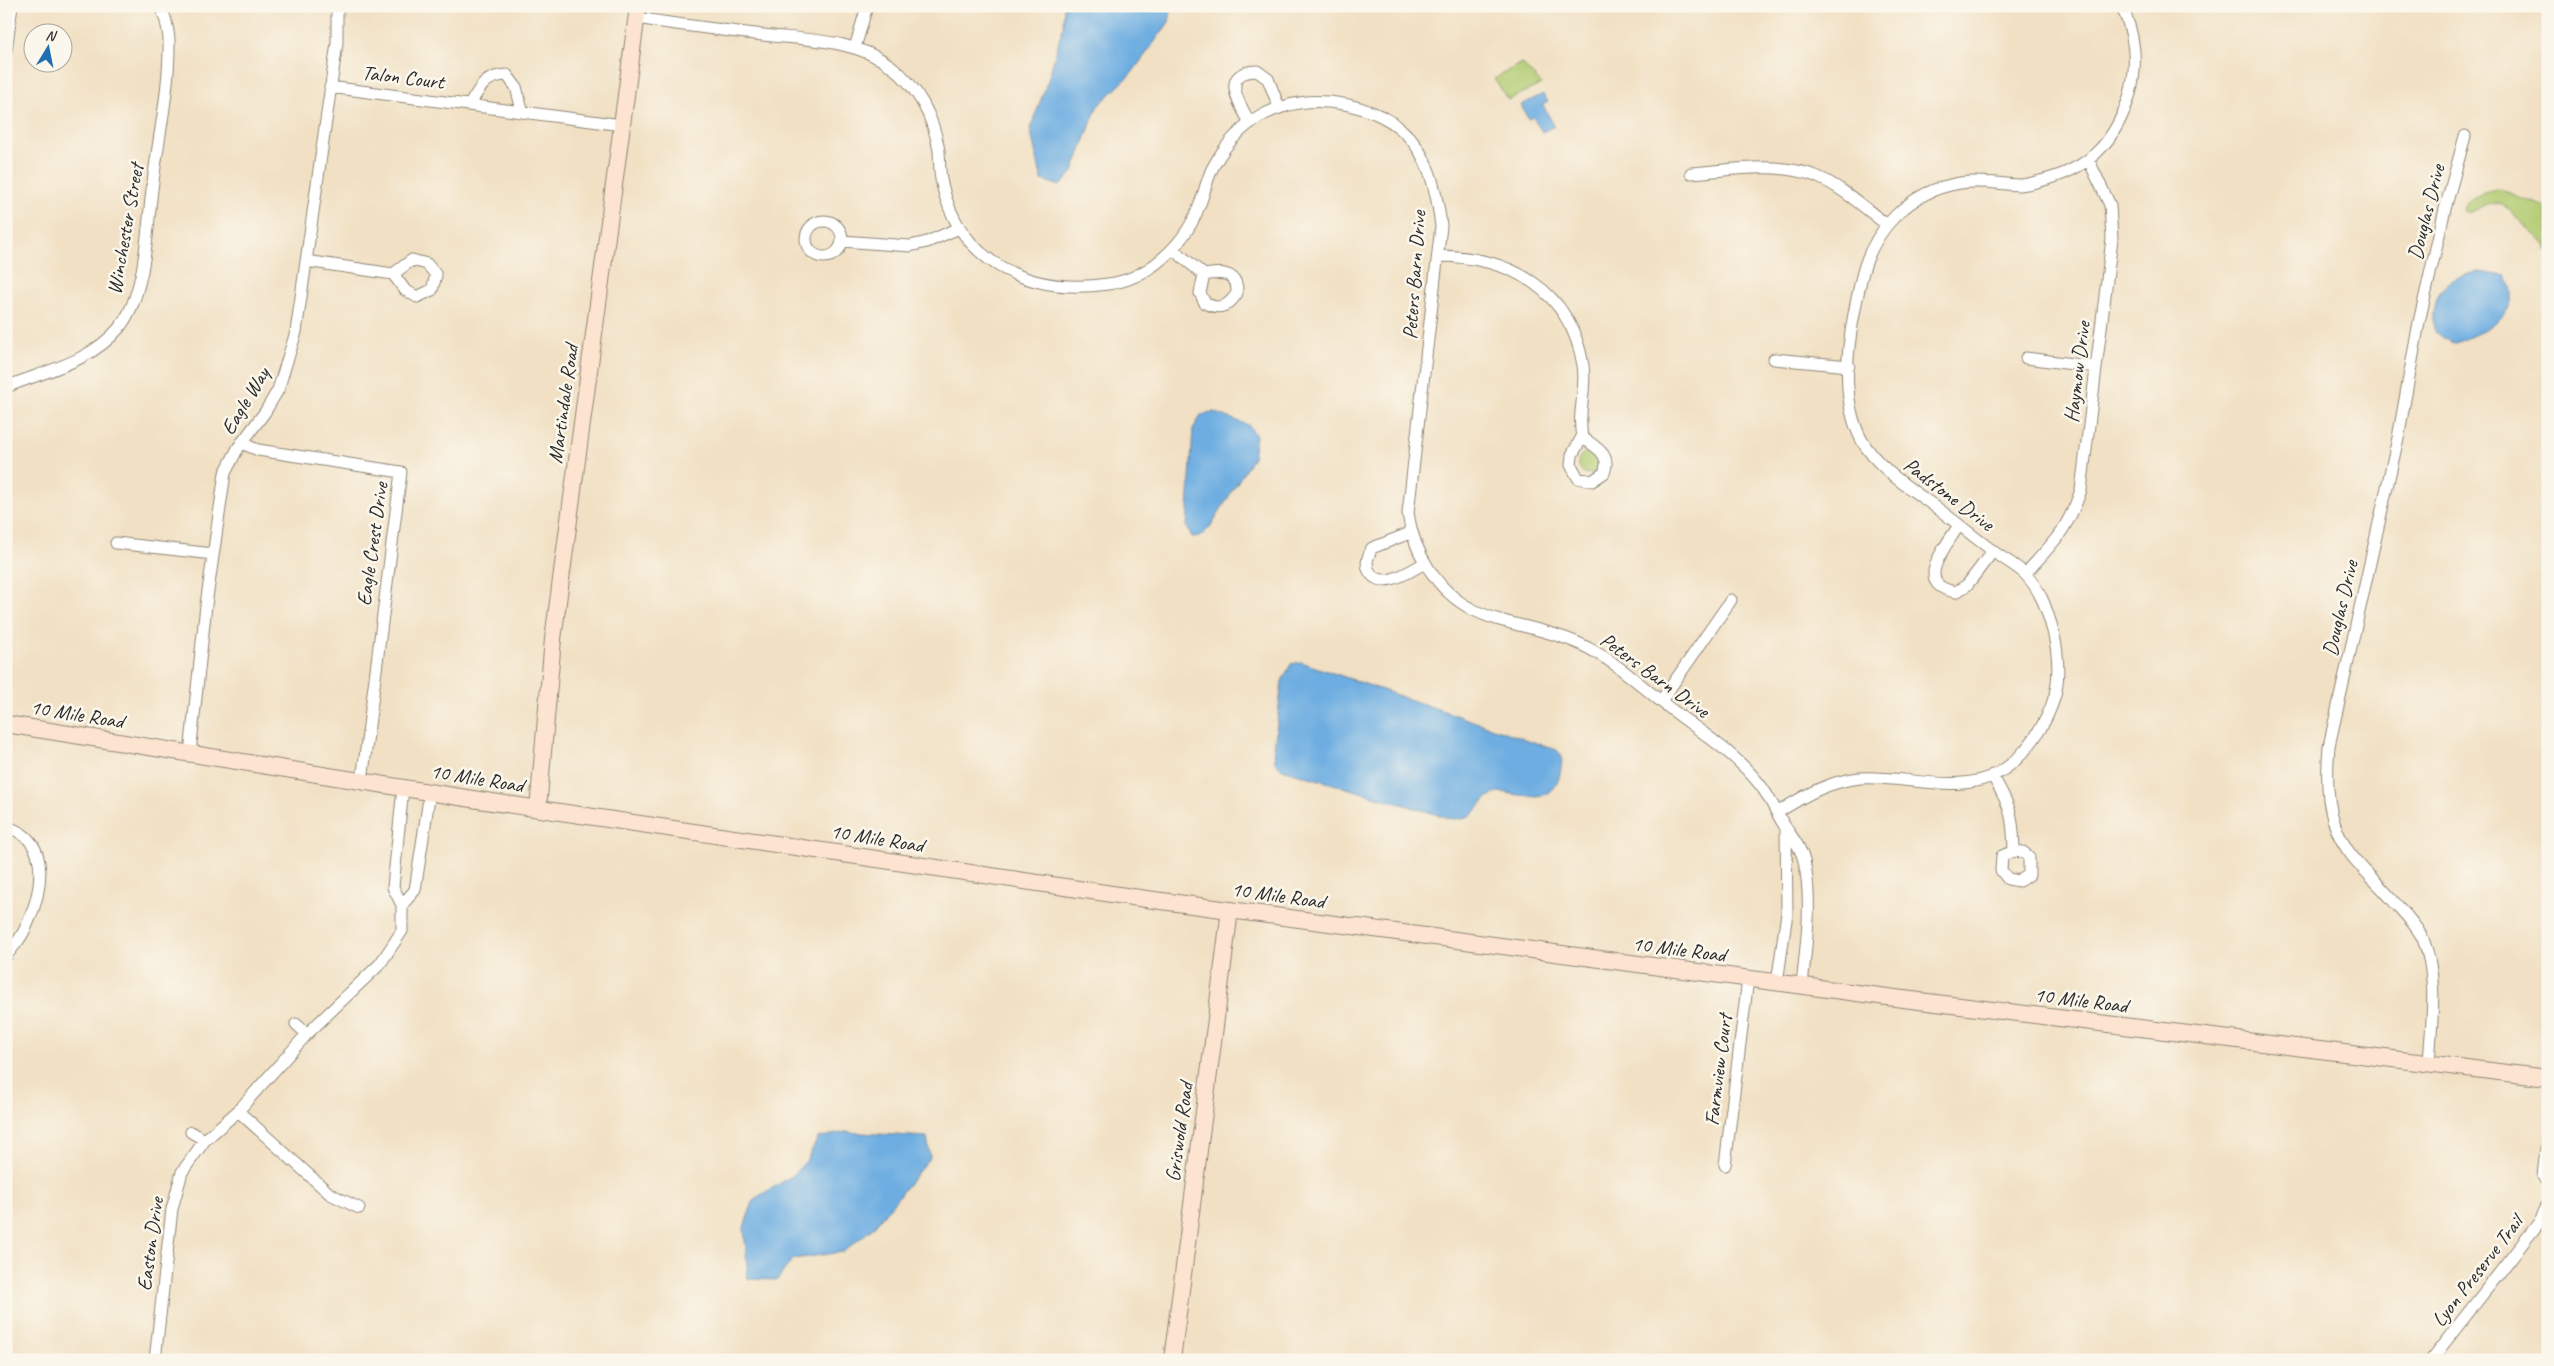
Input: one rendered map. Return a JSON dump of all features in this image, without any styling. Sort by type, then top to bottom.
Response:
[{"type":"main road","name":"Martindale Road","points":[[538,809],[553,639],[637,12]]},
{"type":"main road","name":"10 Mile Road","points":[[6,724],[538,809],[1230,910],[1802,986],[2548,1078]]},
{"type":"main road","name":"Griswold Road","points":[[1172,1360],[1230,910]]},
{"type":"street","points":[[6,50],[12,6]]},
{"type":"street","name":"Winchester Street","points":[[6,386],[84,357],[102,345],[119,328],[128,314],[137,289],[143,255],[168,70],[169,36],[160,6]]},
{"type":"street","name":"Eagle Way","points":[[190,753],[213,554],[225,473],[241,444],[265,412],[278,390],[296,332],[336,42],[337,6]]},
{"type":"street","points":[[855,48],[867,6]]},
{"type":"street","name":"Padstone Drive","points":[[1777,813],[1810,793],[1833,783],[1857,778],[1883,777],[1950,784],[1999,773],[2028,748],[2051,708],[2058,683],[2058,662],[2045,602],[2025,574],[1893,477],[1862,439],[1847,385],[1854,312],[1862,275],[1873,245],[1886,224],[1926,193],[1961,183],[2022,185],[2070,172],[2089,161],[2116,128],[2124,114],[2134,81],[2134,46],[2120,6]]},
{"type":"street","name":"Peters Barn Drive","points":[[637,12],[855,48],[891,66],[911,85],[925,106],[935,128],[941,182],[958,228],[993,263],[1010,273],[1029,280],[1056,284],[1110,284],[1127,279],[1174,249],[1190,226],[1213,167],[1227,146],[1250,123],[1279,107],[1319,100],[1347,104],[1380,116],[1411,140],[1425,158],[1433,178],[1441,226],[1439,256],[1410,488],[1408,513],[1410,532],[1435,579],[1452,598],[1471,611],[1495,620],[1555,634],[1581,644],[1604,657],[1732,756],[1761,786],[1786,829],[1798,843],[1804,860],[1809,898],[1802,986]]},
{"type":"street","points":[[1250,123],[1235,90],[1235,81],[1241,75],[1257,71],[1268,80],[1279,107]]},
{"type":"street","name":"Talon Court","points":[[470,104],[480,87],[492,76],[507,75],[516,87],[522,110]]},
{"type":"street","name":"Talon Court","points":[[330,87],[522,110],[622,125]]},
{"type":"street","name":"Douglas Drive","points":[[2429,1064],[2433,998],[2431,966],[2422,938],[2394,902],[2346,849],[2334,823],[2327,777],[2329,746],[2398,438],[2419,322],[2445,209],[2465,136]]},
{"type":"street","name":"Haymow Drive","points":[[2025,574],[2063,533],[2081,490],[2112,239],[2110,205],[2089,161]]},
{"type":"street","points":[[1691,173],[1762,168],[1788,170],[1813,175],[1836,186],[1886,224]]},
{"type":"street","points":[[842,241],[894,247],[910,246],[927,242],[958,228]]},
{"type":"street","points":[[1174,249],[1204,275]]},
{"type":"street","points":[[1439,256],[1483,260],[1499,264],[1524,276],[1557,304],[1573,332],[1583,365],[1579,424],[1582,437]]},
{"type":"street","points":[[306,261],[393,274]]},
{"type":"street","points":[[2026,358],[2096,367]]},
{"type":"street","points":[[1774,359],[1849,366]]},
{"type":"street","name":"Eagle Crest Drive","points":[[241,444],[258,450],[401,472],[362,782]]},
{"type":"street","points":[[1959,525],[1933,569],[1934,582],[1942,590],[1956,592],[1967,585],[1993,551]]},
{"type":"street","points":[[1410,532],[1372,548],[1368,557],[1367,567],[1372,575],[1380,580],[1391,579],[1425,563]]},
{"type":"street","points":[[116,543],[213,554]]},
{"type":"street","points":[[1661,701],[1731,600]]},
{"type":"street","points":[[1992,775],[2006,798],[2013,818],[2014,851]]},
{"type":"street","name":"Easton Drive","points":[[155,1360],[172,1209],[182,1172],[205,1140],[238,1111],[307,1034],[380,964],[402,931],[402,905],[393,886],[403,788]]},
{"type":"street","points":[[402,905],[415,890],[430,792]]},
{"type":"street","points":[[6,827],[21,832],[36,847],[40,862],[39,887],[33,912],[23,933],[6,956]]},
{"type":"street","name":"Peters Barn Drive","points":[[1777,982],[1788,898],[1786,829]]},
{"type":"street","name":"Farmview Court","points":[[1725,1166],[1748,979]]},
{"type":"street","points":[[296,1024],[307,1034]]},
{"type":"street","points":[[238,1111],[330,1194],[359,1208]]},
{"type":"street","points":[[191,1132],[205,1140]]},
{"type":"street","points":[[2548,1132],[2543,1176],[2548,1184]]},
{"type":"street","name":"Lyon Preserve Trail","points":[[2431,1360],[2541,1220],[2548,1202]]},
{"type":"green space","points":[[1521,63],[1542,84],[1508,100],[1494,79]]},
{"type":"green space","points":[[2499,189],[2548,208],[2548,251],[2538,236],[2506,207],[2489,204],[2473,211],[2463,212],[2467,202],[2471,199]]},
{"type":"green space","points":[[1589,452],[1597,455],[1600,463],[1597,471],[1589,474],[1581,471],[1578,463],[1581,455]]},
{"type":"water","points":[[1064,6],[1172,6],[1169,22],[1132,73],[1097,107],[1073,172],[1060,186],[1042,180],[1030,129],[1048,80],[1063,27]]},
{"type":"water","points":[[1543,94],[1548,102],[1543,105],[1554,126],[1542,132],[1533,117],[1528,119],[1521,105]]},
{"type":"water","points":[[2479,272],[2507,276],[2512,290],[2511,302],[2507,311],[2491,326],[2453,344],[2434,332],[2437,298],[2448,284],[2456,279]]},
{"type":"water","points":[[1214,412],[1248,425],[1256,435],[1253,457],[1210,527],[1201,536],[1192,537],[1187,527],[1193,429],[1201,415]]},
{"type":"water","points":[[1301,662],[1557,750],[1562,757],[1558,780],[1554,788],[1542,795],[1496,793],[1489,796],[1469,816],[1452,819],[1282,769],[1275,762],[1274,748],[1282,681],[1291,664]]},
{"type":"water","points":[[845,1132],[927,1137],[930,1157],[873,1228],[843,1252],[793,1259],[777,1280],[748,1279],[744,1227],[754,1199],[792,1176],[806,1161],[818,1138]]}]
